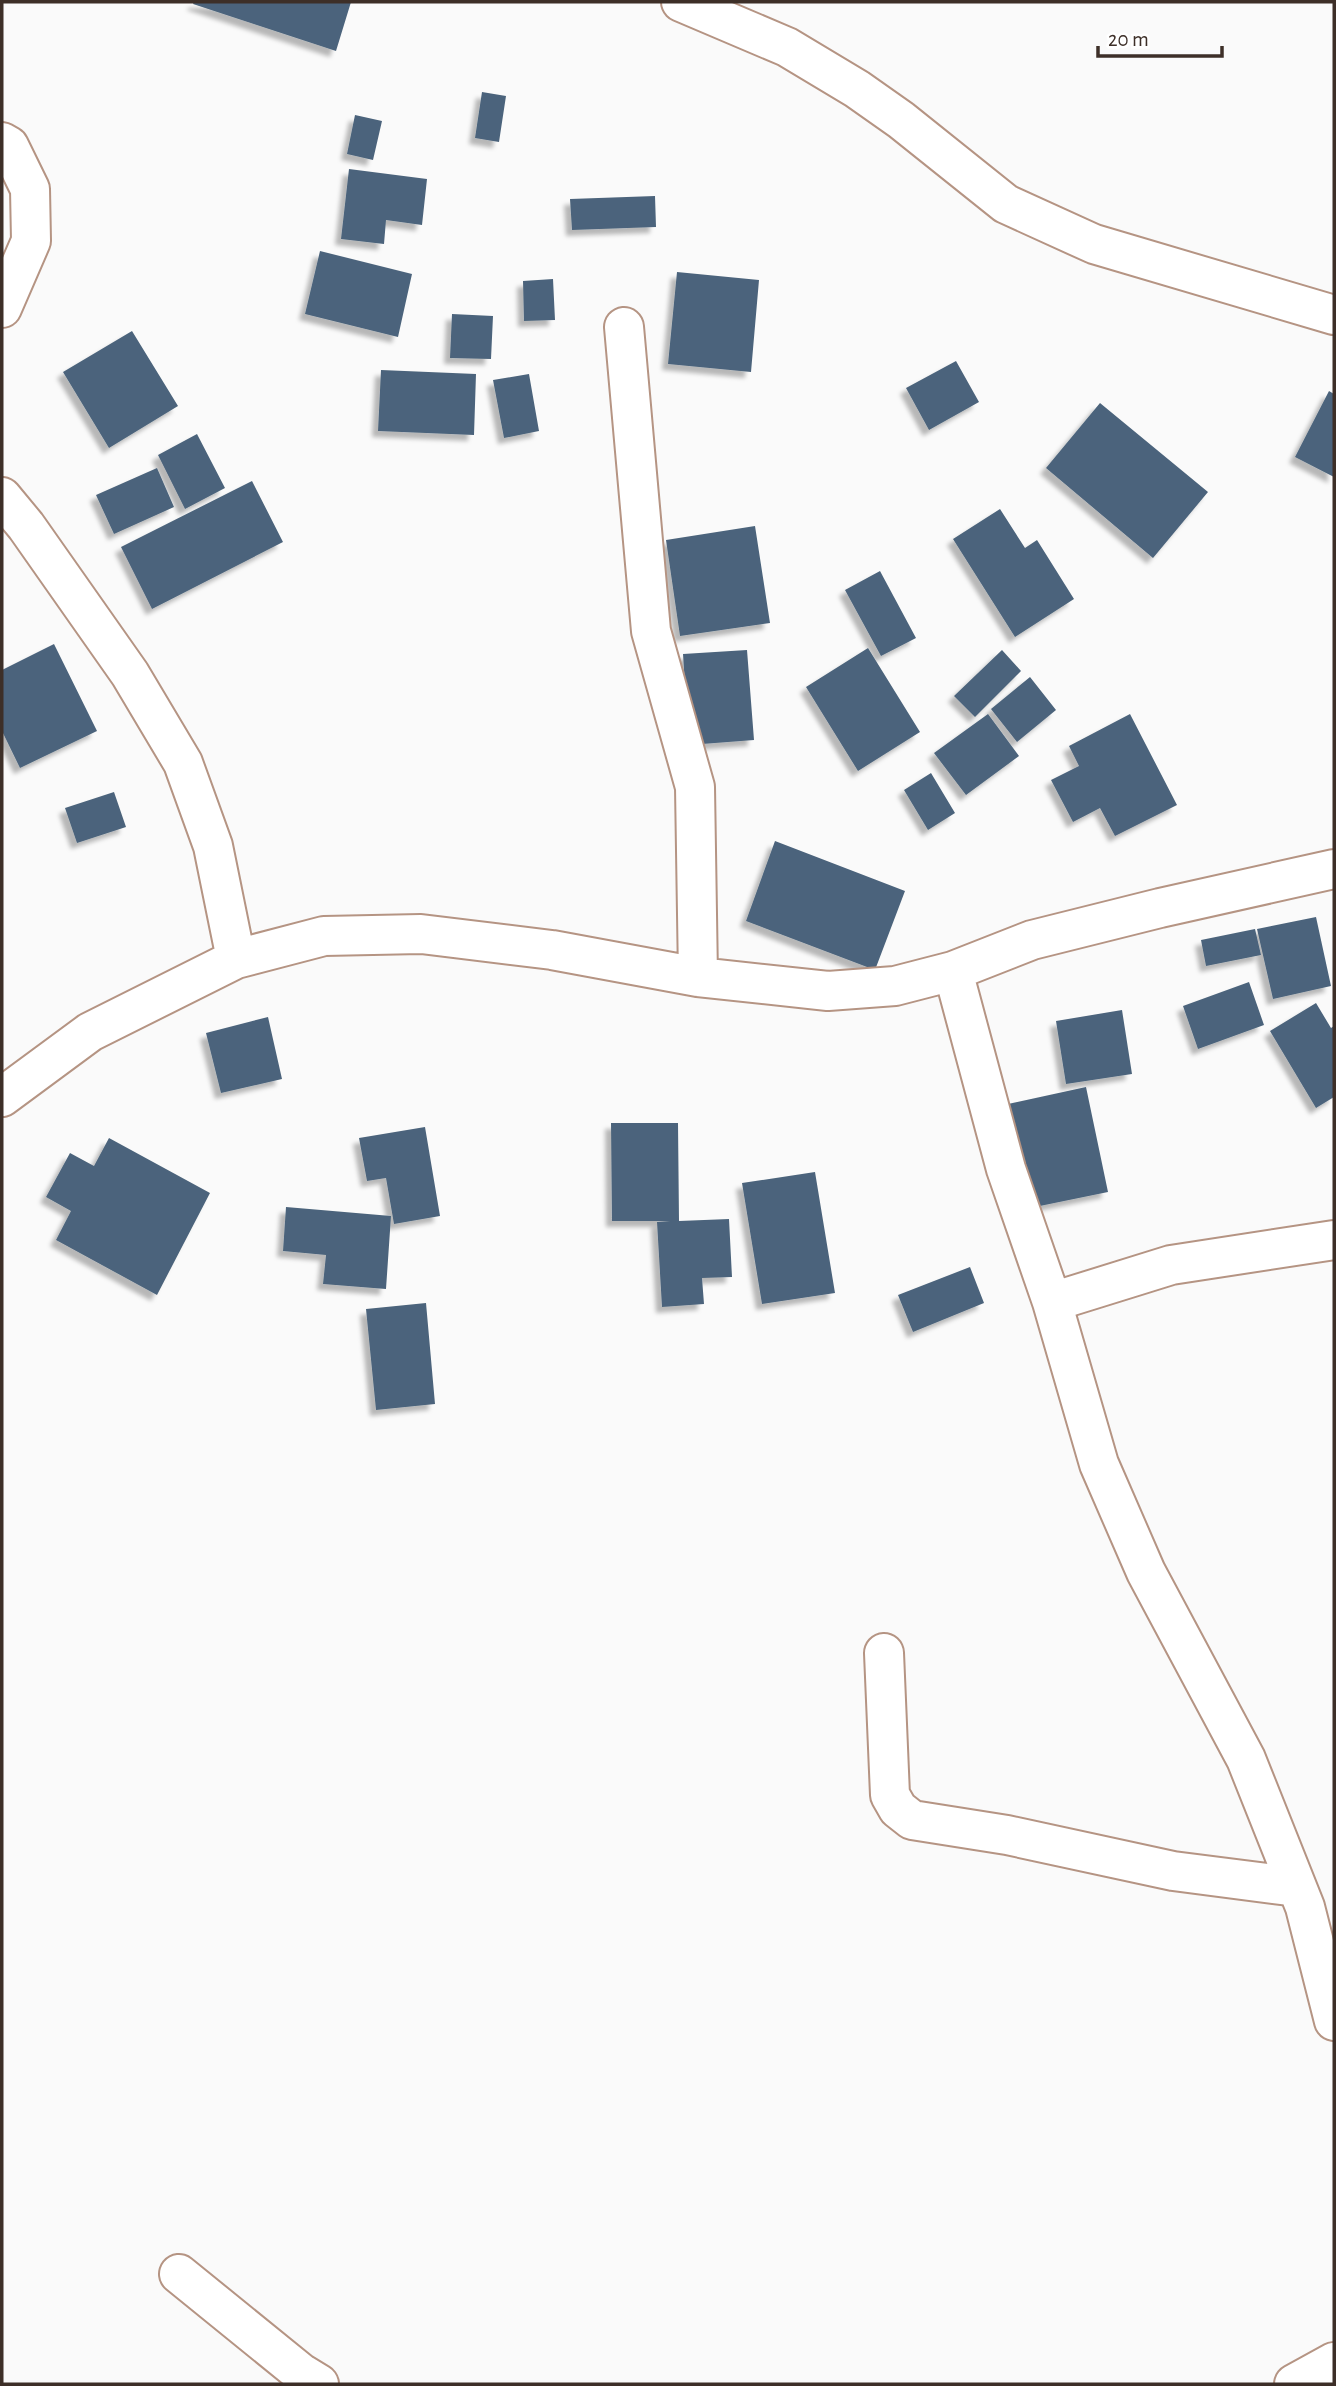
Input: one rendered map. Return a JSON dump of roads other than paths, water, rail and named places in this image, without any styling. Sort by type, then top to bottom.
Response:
[{"type":"street","points":[[681,2],[787,47],[857,89],[901,120],[1006,204],[1094,244],[1334,315]]},
{"type":"street","points":[[2,142],[9,146],[30,189],[30,241],[2,308]]},
{"type":"street","points":[[624,327],[651,631],[695,787],[698,977]]},
{"type":"street","points":[[2,497],[26,526],[130,674],[183,763],[213,846],[236,959]]},
{"type":"street","points":[[2,1097],[90,1032],[236,959],[324,936],[421,934],[552,950],[698,977],[828,991],[895,986],[953,971],[1032,940],[1334,869]]},
{"type":"street","points":[[953,971],[1006,1168],[1052,1301],[1099,1464],[1146,1572],[1245,1759],[1305,1907],[1334,2021]]},
{"type":"street","points":[[1052,1301],[1171,1265],[1334,1240]]},
{"type":"street","points":[[884,1653],[890,1795],[898,1809],[912,1820],[1007,1835],[1172,1871],[1297,1887]]},
{"type":"street","points":[[179,2274],[301,2373],[319,2384]]},
{"type":"street","points":[[1294,2384],[1334,2362]]}]
